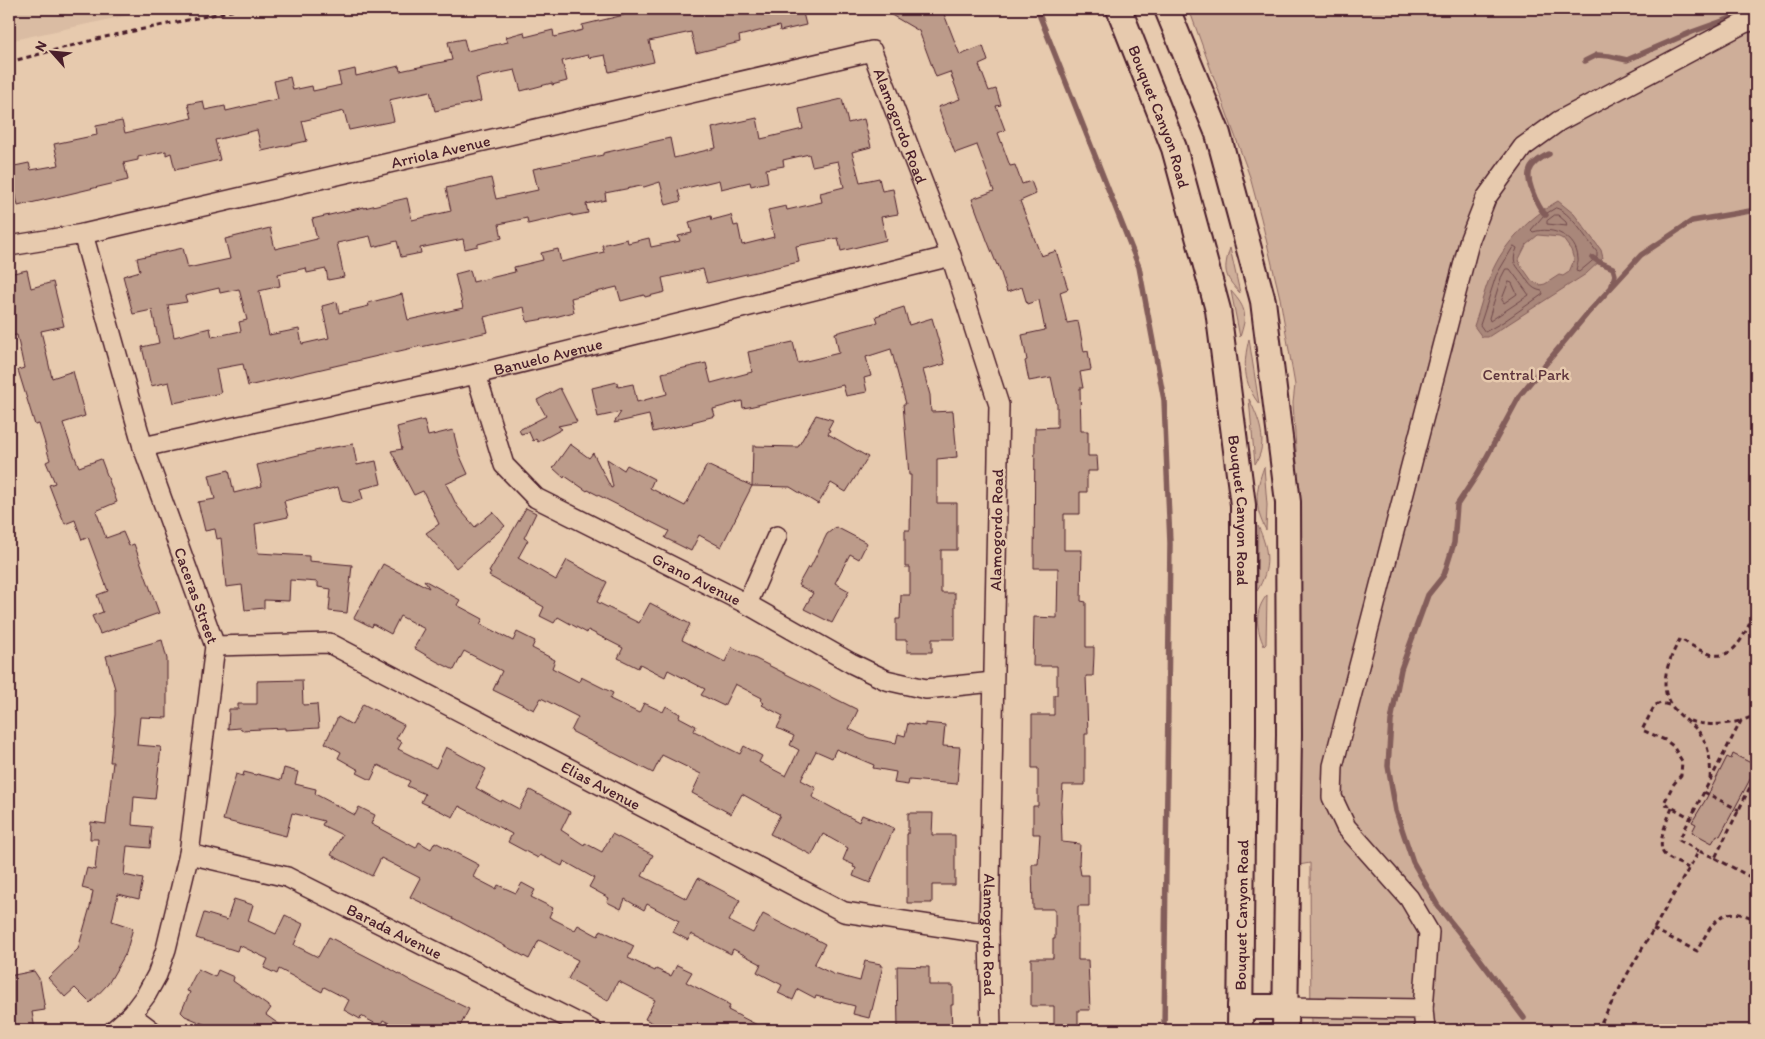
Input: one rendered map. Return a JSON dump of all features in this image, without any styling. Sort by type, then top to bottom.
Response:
[{"type":"main road","name":"Bouquet Canyon Road","points":[[1119,9],[1174,148],[1218,310],[1242,495],[1243,734],[1240,1030]]},
{"type":"main road","points":[[1167,9],[1218,134],[1263,301],[1288,502],[1289,734],[1285,1019],[1240,1007]]},
{"type":"street","points":[[1425,1030],[1423,1009],[1429,932],[1410,898],[1346,827],[1332,797],[1333,766],[1470,239],[1486,198],[1523,147],[1559,121],[1744,22],[1756,20]]},
{"type":"street","name":"Arriola Avenue","points":[[9,246],[83,234],[872,51]]},
{"type":"street","name":"Alamogordo Road","points":[[872,51],[950,256],[999,405],[989,934],[991,1030]]},
{"type":"street","name":"Caceras Street","points":[[83,234],[143,447],[215,646],[189,854],[166,949],[157,975],[146,995],[130,1016],[114,1030]]},
{"type":"street","name":"Banuelo Avenue","points":[[143,447],[476,374],[950,256]]},
{"type":"street","name":"Grano Avenue","points":[[476,374],[504,465],[536,498],[747,604],[851,663],[886,680],[926,689],[993,682]]},
{"type":"street","points":[[747,604],[777,536]]},
{"type":"street","name":"Elias Avenue","points":[[215,646],[330,642],[844,912],[989,934]]},
{"type":"street","name":"Barada Avenue","points":[[189,854],[287,878],[592,1030]]},
{"type":"street","points":[[1285,1019],[1423,1009]]},
{"type":"street","points":[[130,1016],[151,1030]]},
{"type":"path","points":[[9,62],[105,38],[242,9]]},
{"type":"path","points":[[1710,779],[1709,753],[1703,737],[1694,725],[1670,705],[1665,693],[1665,678],[1669,662],[1680,639],[1711,654],[1726,653],[1734,649],[1740,644],[1754,617],[1756,618]]},
{"type":"path","points":[[1670,705],[1661,703],[1654,705],[1642,730],[1673,746],[1682,761],[1681,775],[1673,785],[1664,803],[1691,818]]},
{"type":"path","points":[[1688,721],[1705,725],[1724,724],[1741,721],[1756,715]]},
{"type":"path","points":[[1741,721],[1679,840],[1756,880]]},
{"type":"path","points":[[1715,858],[1756,775]]},
{"type":"path","points":[[1704,792],[1739,810]]},
{"type":"path","points":[[1672,808],[1664,829],[1663,853],[1688,868]]},
{"type":"path","points":[[1597,1030],[1698,851]]},
{"type":"path","points":[[1653,929],[1697,951],[1710,927],[1722,916],[1736,913],[1745,914],[1756,920]]},
{"type":"shaded area","points":[[9,9],[157,9],[9,41]]},
{"type":"green space","name":"Central Park","points":[[1189,9],[1756,9],[1756,1030],[1311,1030],[1310,863],[1299,865],[1300,605],[1299,495],[1293,403],[1295,385],[1280,298],[1250,177]]},
{"type":"green space","points":[[1230,248],[1240,293],[1226,272],[1226,262]]},
{"type":"green space","points":[[1231,291],[1244,312],[1244,323],[1240,337]]},
{"type":"green space","points":[[1249,339],[1259,404],[1247,381],[1245,365]]},
{"type":"green space","points":[[1249,399],[1259,423],[1262,439],[1259,456],[1255,464]]},
{"type":"green space","points":[[1264,467],[1267,505],[1266,530],[1259,514],[1257,499]]},
{"type":"green space","points":[[1258,526],[1267,559],[1265,575],[1257,591]]},
{"type":"green space","points":[[1267,595],[1266,644],[1264,646],[1259,633],[1258,613]]},
{"type":"water","points":[[1558,201],[1574,214],[1601,250],[1603,258],[1586,274],[1488,337],[1482,337],[1474,326],[1496,263],[1518,232]],"holes":[[[1538,235],[1563,239],[1571,250],[1574,260],[1569,272],[1540,285],[1532,281],[1520,264],[1519,259],[1526,245]]]},
{"type":"building","points":[[632,9],[802,9],[806,25],[780,31],[779,26],[739,36],[740,42],[696,53],[691,32],[649,41],[654,62],[609,72],[605,55],[589,58],[588,55],[562,61],[567,81],[521,91],[515,70],[476,78],[481,101],[435,111],[430,91],[389,100],[394,121],[349,130],[344,111],[302,121],[307,141],[262,151],[257,130],[215,140],[220,160],[175,170],[171,153],[166,155],[166,151],[138,157],[138,160],[124,163],[128,180],[18,206],[10,167],[29,163],[31,170],[59,165],[54,144],[97,135],[96,126],[122,121],[125,133],[192,118],[188,104],[203,101],[205,110],[225,106],[226,111],[278,99],[274,81],[290,77],[293,90],[312,86],[313,91],[341,85],[338,73],[355,69],[356,76],[399,66],[400,71],[452,60],[448,42],[464,39],[467,51],[508,42],[506,37],[524,32],[525,37],[553,30],[554,37],[583,30],[582,25],[624,15],[623,11]]},
{"type":"building","points":[[881,9],[942,9],[960,55],[983,46],[988,61],[979,65],[989,91],[996,89],[1001,105],[996,106],[1005,130],[998,133],[1010,166],[1015,165],[1022,184],[1031,181],[1036,194],[1020,201],[1041,256],[1056,251],[1068,289],[1060,292],[1067,323],[1078,321],[1084,352],[1088,351],[1091,370],[1080,372],[1083,388],[1080,388],[1081,431],[1088,431],[1088,456],[1097,456],[1098,471],[1087,471],[1087,492],[1080,492],[1080,514],[1064,514],[1064,550],[1082,550],[1081,601],[1086,602],[1086,647],[1094,647],[1093,676],[1086,676],[1088,734],[1085,734],[1085,785],[1063,785],[1061,810],[1062,842],[1080,844],[1079,863],[1081,875],[1089,875],[1089,906],[1078,906],[1078,960],[1088,960],[1090,1010],[1078,1010],[1078,1029],[1054,1029],[1054,1006],[1031,1006],[1031,958],[1053,958],[1053,939],[1055,939],[1055,909],[1033,909],[1032,864],[1038,864],[1040,834],[1033,834],[1033,806],[1038,806],[1038,768],[1032,768],[1032,715],[1054,715],[1054,695],[1057,695],[1057,666],[1033,666],[1034,617],[1057,618],[1058,568],[1034,568],[1035,428],[1057,427],[1057,405],[1051,377],[1029,381],[1022,335],[1045,330],[1039,300],[1027,304],[1022,287],[1007,292],[998,264],[987,240],[972,199],[994,191],[977,145],[955,153],[945,127],[938,107],[960,99],[950,72],[936,77],[919,31]]},
{"type":"building","points":[[842,99],[848,123],[864,119],[871,147],[852,152],[860,182],[879,178],[882,191],[893,189],[898,214],[881,217],[886,240],[841,251],[838,238],[796,246],[799,262],[707,283],[703,269],[662,278],[665,292],[645,297],[644,295],[621,301],[617,287],[571,298],[574,312],[555,317],[527,322],[524,307],[484,317],[488,332],[248,386],[243,364],[216,369],[221,393],[174,403],[169,382],[151,386],[142,347],[159,343],[152,310],[133,314],[123,276],[140,271],[137,258],[183,248],[188,268],[230,259],[225,239],[270,228],[275,249],[317,239],[312,219],[407,198],[412,220],[451,211],[446,188],[491,178],[496,199],[538,190],[533,169],[603,155],[603,153],[670,138],[674,158],[716,148],[712,128],[757,118],[761,139],[803,129],[799,109]],"holes":[[[809,154],[812,166],[838,161],[844,187],[820,193],[822,202],[787,210],[786,206],[768,210],[774,237],[742,245],[738,225],[734,226],[731,215],[712,220],[711,216],[689,222],[692,233],[678,236],[680,241],[651,247],[649,238],[628,243],[627,239],[602,245],[604,252],[561,262],[558,249],[541,253],[543,260],[514,267],[515,272],[473,282],[470,270],[455,274],[463,308],[408,320],[402,294],[368,303],[369,306],[339,313],[337,302],[322,306],[329,338],[302,344],[299,329],[269,335],[259,291],[280,286],[278,274],[306,268],[307,273],[326,269],[328,280],[344,277],[337,243],[370,236],[373,247],[397,241],[401,257],[421,253],[420,248],[463,239],[465,249],[502,238],[499,224],[527,218],[528,224],[572,214],[572,216],[588,213],[586,204],[606,200],[605,193],[644,187],[660,182],[666,205],[681,201],[678,190],[719,180],[721,189],[750,182],[751,186],[768,182],[766,169],[784,166],[783,160]],[[219,288],[220,293],[239,289],[247,320],[239,322],[241,331],[212,337],[210,328],[174,337],[168,305],[187,302],[185,296]]]},
{"type":"building","points":[[27,270],[31,288],[53,282],[64,326],[41,331],[52,378],[73,371],[85,416],[63,423],[72,450],[79,467],[101,459],[117,502],[96,511],[106,538],[123,532],[129,546],[134,544],[159,613],[100,634],[92,616],[103,612],[97,595],[108,591],[88,537],[82,540],[75,520],[65,524],[54,498],[49,485],[55,483],[46,462],[50,460],[39,424],[35,425],[18,370],[24,368],[17,335],[9,336],[9,274]]},
{"type":"building","points":[[904,307],[909,325],[932,318],[945,364],[923,370],[930,395],[931,412],[953,411],[957,457],[937,459],[937,503],[957,503],[957,550],[941,550],[941,593],[955,593],[955,639],[932,639],[932,652],[907,652],[907,640],[896,640],[896,619],[900,619],[901,595],[910,595],[910,567],[905,567],[905,530],[910,530],[911,475],[909,475],[903,404],[906,404],[891,349],[866,357],[871,376],[864,378],[867,392],[846,396],[843,385],[743,408],[742,401],[713,409],[715,416],[653,432],[649,415],[614,423],[621,412],[598,417],[592,388],[617,382],[618,387],[633,384],[637,402],[667,394],[662,373],[706,363],[711,383],[752,372],[748,352],[793,342],[798,363],[839,353],[835,333],[878,322],[876,316]]},
{"type":"building","points":[[560,388],[577,422],[558,426],[562,429],[538,442],[536,439],[533,441],[529,432],[521,434],[519,430],[546,416],[537,400]]},
{"type":"building","points":[[816,415],[833,420],[828,429],[830,430],[828,434],[868,457],[846,492],[831,483],[818,504],[790,487],[752,486],[753,446],[798,447]]},
{"type":"building","points":[[424,420],[428,436],[453,430],[459,454],[468,474],[446,484],[457,506],[475,527],[493,512],[505,526],[456,568],[426,533],[439,524],[423,491],[414,495],[391,451],[402,449],[397,427]]},
{"type":"building","points":[[353,444],[357,465],[376,461],[381,484],[360,489],[363,499],[352,503],[342,501],[338,487],[284,501],[288,517],[255,524],[258,553],[309,556],[309,561],[352,565],[347,613],[329,611],[331,589],[318,587],[318,582],[290,580],[289,601],[264,600],[264,608],[245,610],[242,585],[226,587],[221,538],[217,539],[215,529],[205,531],[198,502],[215,499],[209,475],[229,470],[234,493],[262,486],[257,465],[323,449]]},
{"type":"building","points":[[570,444],[589,458],[593,453],[611,488],[613,487],[607,459],[624,470],[627,465],[654,479],[650,488],[685,506],[707,465],[752,486],[721,547],[699,535],[691,551],[665,538],[669,531],[587,491],[565,476],[564,478],[553,468]]},
{"type":"building","points":[[526,508],[536,513],[524,538],[528,540],[518,558],[556,580],[567,560],[607,582],[597,602],[639,623],[650,603],[690,624],[682,640],[725,662],[732,647],[858,710],[849,729],[869,738],[896,743],[898,734],[905,736],[908,723],[925,726],[925,723],[945,725],[943,746],[960,747],[957,784],[909,780],[908,785],[894,783],[896,772],[873,768],[874,765],[836,749],[832,758],[816,751],[801,780],[816,788],[812,797],[859,822],[862,815],[894,828],[870,883],[853,876],[856,868],[853,867],[854,865],[843,860],[848,848],[823,834],[812,855],[770,834],[780,815],[742,794],[731,814],[692,793],[701,774],[662,755],[653,773],[571,731],[578,717],[541,698],[534,710],[493,690],[502,671],[464,651],[454,670],[436,661],[414,648],[425,629],[400,616],[391,634],[373,624],[372,627],[354,618],[383,564],[429,588],[424,580],[460,600],[457,605],[483,619],[480,624],[513,641],[517,632],[535,641],[532,648],[555,660],[552,668],[579,682],[581,677],[613,693],[610,699],[639,713],[644,703],[663,712],[666,706],[680,714],[679,717],[696,726],[694,731],[740,754],[744,746],[762,756],[759,762],[786,776],[799,750],[790,745],[794,736],[777,728],[783,716],[762,705],[764,703],[761,701],[762,698],[735,684],[724,706],[701,695],[705,689],[668,670],[665,677],[640,664],[638,668],[618,658],[623,648],[588,630],[587,633],[558,617],[554,623],[540,616],[544,607],[489,576],[491,573],[489,572]]},
{"type":"building","points":[[836,527],[867,543],[859,559],[850,554],[835,583],[849,591],[832,623],[804,609],[813,593],[798,585],[808,567],[810,568],[827,534]]},
{"type":"building","points":[[162,640],[167,659],[167,718],[140,717],[137,745],[161,747],[155,799],[134,797],[132,825],[152,827],[150,848],[127,846],[124,875],[143,879],[139,899],[118,894],[112,921],[133,928],[126,953],[108,984],[90,1003],[75,988],[65,997],[48,978],[78,949],[93,891],[82,888],[87,868],[95,870],[98,839],[90,839],[91,822],[106,824],[113,762],[110,762],[115,715],[115,689],[106,656]]},
{"type":"building","points":[[302,680],[303,705],[317,704],[319,728],[285,730],[285,728],[228,729],[229,709],[238,709],[238,704],[257,704],[257,681]]},
{"type":"building","points":[[363,704],[404,725],[396,739],[402,742],[398,749],[436,768],[446,747],[486,769],[476,788],[501,802],[502,800],[519,809],[530,790],[570,812],[561,830],[584,845],[585,843],[602,852],[612,834],[653,855],[642,876],[687,899],[698,878],[740,900],[729,921],[753,933],[763,914],[825,944],[814,965],[833,974],[860,981],[865,961],[881,964],[880,966],[883,966],[869,1018],[853,1014],[855,1006],[816,996],[815,998],[798,989],[793,1000],[778,993],[782,985],[757,972],[761,964],[733,949],[731,954],[691,934],[688,940],[673,932],[679,921],[647,904],[644,910],[625,899],[621,909],[607,902],[609,898],[589,887],[594,878],[564,861],[562,866],[540,855],[538,858],[508,842],[512,834],[459,806],[453,817],[421,802],[425,794],[407,786],[410,781],[378,765],[371,780],[357,773],[359,770],[338,758],[341,752],[325,743],[338,717],[352,725]]},
{"type":"building","points":[[1733,754],[1753,764],[1751,768],[1755,770],[1720,836],[1717,835],[1712,843],[1692,832],[1696,824],[1692,822],[1727,757],[1731,759]]},
{"type":"building","points":[[284,768],[298,772],[295,784],[316,789],[315,794],[355,815],[359,807],[375,815],[371,824],[416,848],[419,842],[431,849],[435,842],[479,865],[473,877],[496,889],[498,885],[516,893],[522,883],[535,890],[531,897],[553,908],[549,917],[575,930],[578,925],[598,936],[601,930],[634,946],[628,958],[655,971],[656,969],[671,976],[677,965],[692,972],[686,982],[727,1003],[730,1006],[728,1010],[767,1030],[666,1030],[645,1019],[655,1000],[618,981],[608,1001],[568,979],[578,960],[539,940],[529,959],[410,897],[420,878],[381,858],[372,876],[331,855],[342,835],[322,825],[324,821],[292,813],[286,836],[223,820],[236,774],[243,776],[244,772],[281,780]]},
{"type":"building","points":[[908,813],[933,813],[932,835],[955,835],[955,885],[932,885],[932,903],[907,903]]},
{"type":"building","points":[[234,899],[253,905],[248,921],[276,934],[285,915],[303,924],[294,945],[318,957],[329,937],[413,982],[469,1009],[458,1030],[402,1030],[383,1020],[380,1026],[361,1016],[360,1019],[344,1010],[349,1000],[324,987],[322,992],[279,969],[277,974],[264,968],[268,959],[239,945],[237,951],[196,938],[204,913],[227,920]]},
{"type":"building","points":[[897,966],[929,967],[929,985],[953,985],[953,1005],[951,1005],[952,1030],[898,1030]]},
{"type":"building","points":[[198,969],[215,977],[218,970],[234,977],[233,981],[271,1008],[266,1015],[287,1030],[218,1030],[185,1016],[181,1012],[190,992],[187,991]]},
{"type":"building","points":[[34,971],[40,980],[45,1010],[32,1012],[35,1030],[15,1030],[9,993],[9,976]]},
{"type":"waterway","points":[[1037,9],[1139,267],[1164,400],[1170,543],[1164,1030]]},
{"type":"waterway","points":[[1585,61],[1597,55],[1627,60],[1692,32],[1756,9]]},
{"type":"waterway","points":[[1546,215],[1535,198],[1529,172],[1535,162],[1549,154]]},
{"type":"waterway","points":[[1524,1018],[1438,906],[1413,862],[1396,811],[1388,766],[1391,721],[1401,669],[1428,595],[1444,575],[1454,543],[1457,505],[1478,473],[1520,395],[1587,314],[1641,255],[1692,221],[1750,211],[1756,208]]},
{"type":"waterway","points":[[1593,258],[1613,268],[1615,275],[1612,285]]}]
